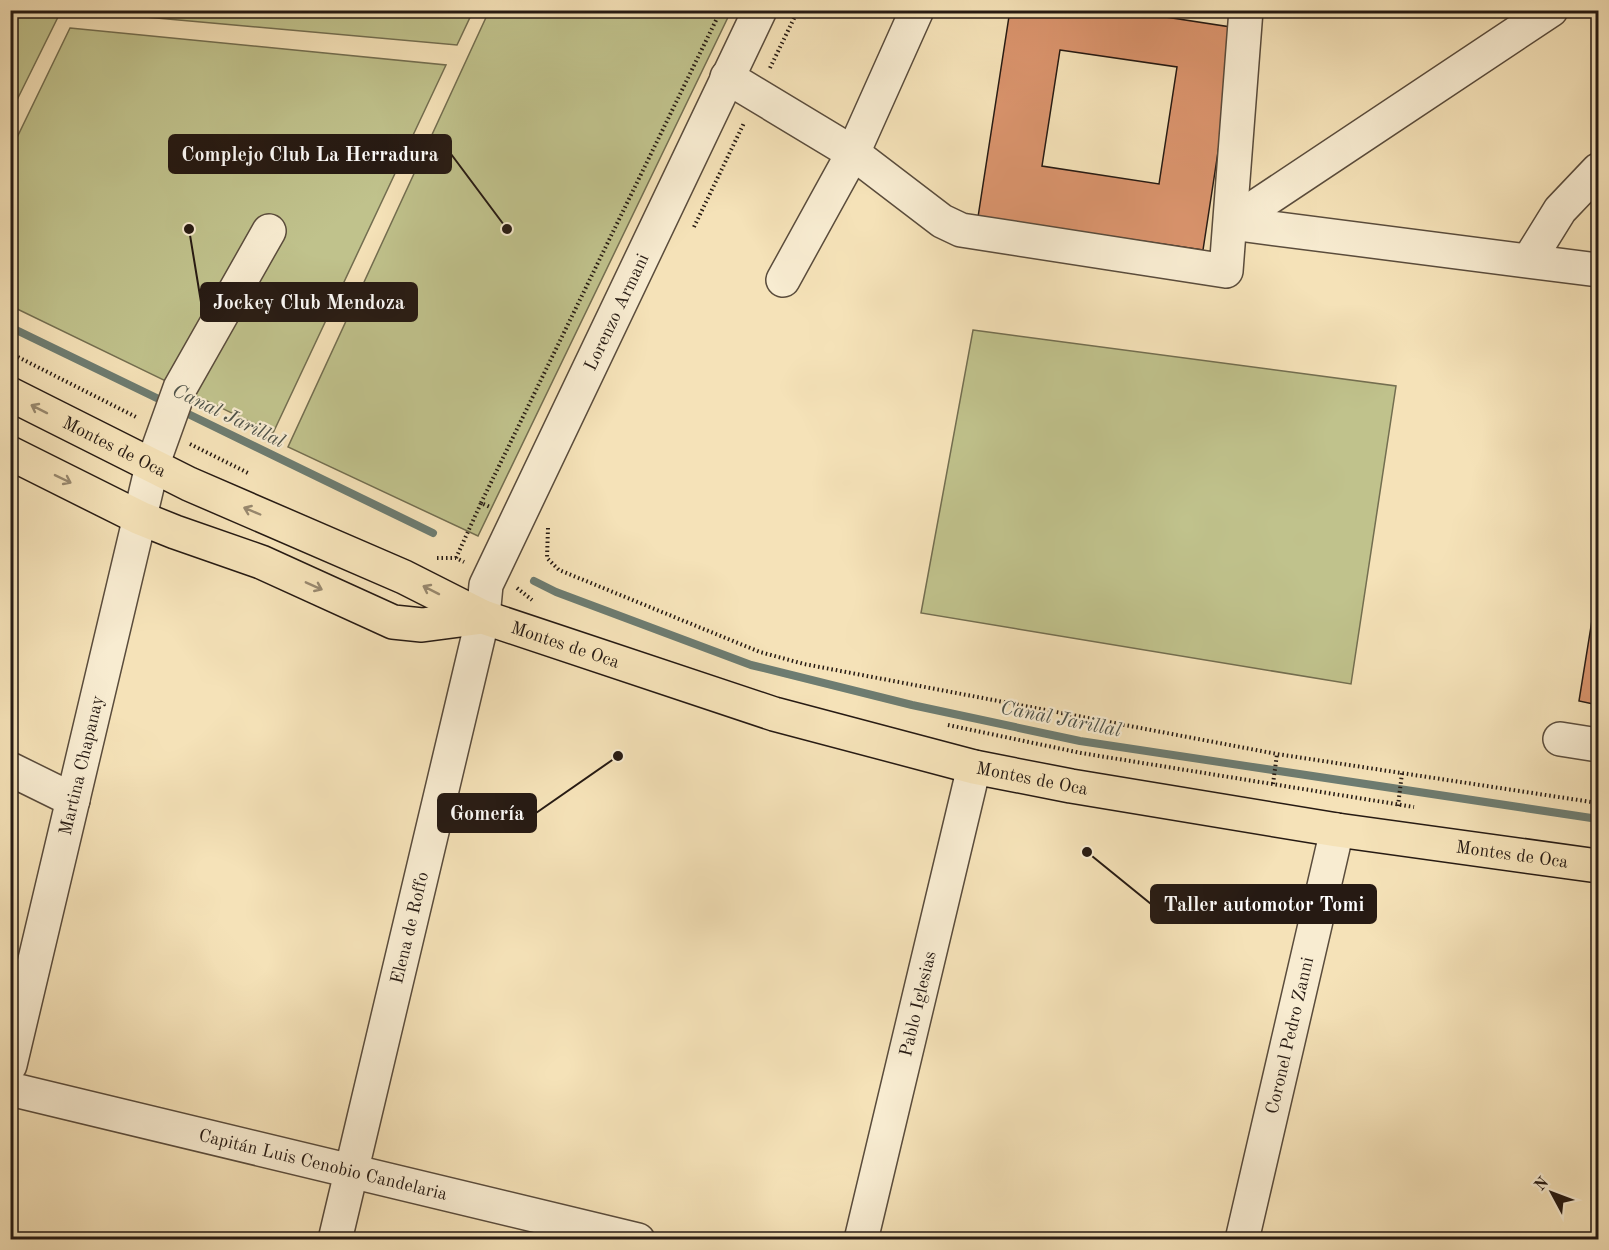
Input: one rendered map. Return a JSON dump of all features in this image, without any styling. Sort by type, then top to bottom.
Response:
[{"type":"main road","name":"Montes de Oca","points":[[10,394],[189,484],[404,577],[483,617],[774,714],[974,767],[1071,786],[1337,830],[1599,866]]},
{"type":"main road","name":"Montes de Oca","points":[[10,453],[140,518],[261,562],[393,622],[422,626],[483,617]]},
{"type":"street","name":"Lorenzo Armani","points":[[483,617],[486,585],[490,575],[760,10]]},
{"type":"street","points":[[783,280],[853,153],[917,10]]},
{"type":"street","points":[[727,76],[853,153],[942,221],[961,230],[1226,271],[1246,10]]},
{"type":"street","points":[[1231,223],[1551,10]]},
{"type":"street","points":[[1529,260],[1560,210],[1599,170]]},
{"type":"street","points":[[1231,223],[1599,270]]},
{"type":"street","name":"Martina Chapanay","points":[[10,1065],[152,466],[171,414],[270,231]]},
{"type":"street","name":"Elena de Roffo","points":[[335,1239],[483,617]]},
{"type":"street","points":[[1560,739],[1599,745]]},
{"type":"street","name":"Pablo Iglesias","points":[[861,1239],[974,767]]},
{"type":"street","points":[[10,769],[73,801]]},
{"type":"street","name":"Coronel Pedro Zanni","points":[[1242,1239],[1337,830]]},
{"type":"street","name":"Capitán Luis Cenobio Candelaria","points":[[10,1089],[638,1239]]},
{"type":"path","points":[[456,558],[721,10]]},
{"type":"path","points":[[10,353],[171,414],[256,477]]},
{"type":"path","points":[[481,503],[549,528],[547,558],[559,570],[760,652],[804,664],[1277,754],[1599,803]]},
{"type":"path","points":[[429,557],[456,558],[521,590],[537,604]]},
{"type":"path","points":[[937,723],[1080,753],[1424,808]]},
{"type":"path","points":[[1274,777],[1277,754]]},
{"type":"path","points":[[1399,796],[1402,773]]},
{"type":"green space","points":[[473,10],[457,45],[79,11]]},
{"type":"green space","points":[[10,11],[61,11],[11,112]]},
{"type":"green space","points":[[489,11],[731,11],[478,536],[288,447]]},
{"type":"green space","points":[[70,28],[446,65],[273,433],[11,306],[10,152]]},
{"type":"green space","points":[[973,330],[1396,386],[1351,684],[921,613]]},
{"type":"building","points":[[1010,10],[1120,10],[1237,28],[1203,250],[978,217]],"holes":[[[1060,50],[1177,67],[1159,184],[1042,166]]]},
{"type":"building","points":[[1598,583],[1598,705],[1579,701]]},
{"type":"waterway","name":"Canal Jarillal","points":[[10,327],[169,404]]},
{"type":"waterway","name":"Canal Jarillal","points":[[180,410],[433,533]]},
{"type":"waterway","name":"Canal Jarillal","points":[[534,581],[556,592],[751,665],[912,705],[1080,741],[1598,819]]},
{"type":"place","name":"Jockey Club Mendoza","points":[[189,229]]},
{"type":"place","name":"Complejo Club La Herradura","points":[[507,229]]},
{"type":"place","name":"Gomería","points":[[618,756]]},
{"type":"place","name":"Taller automotor Tomi","points":[[1087,852]]}]
